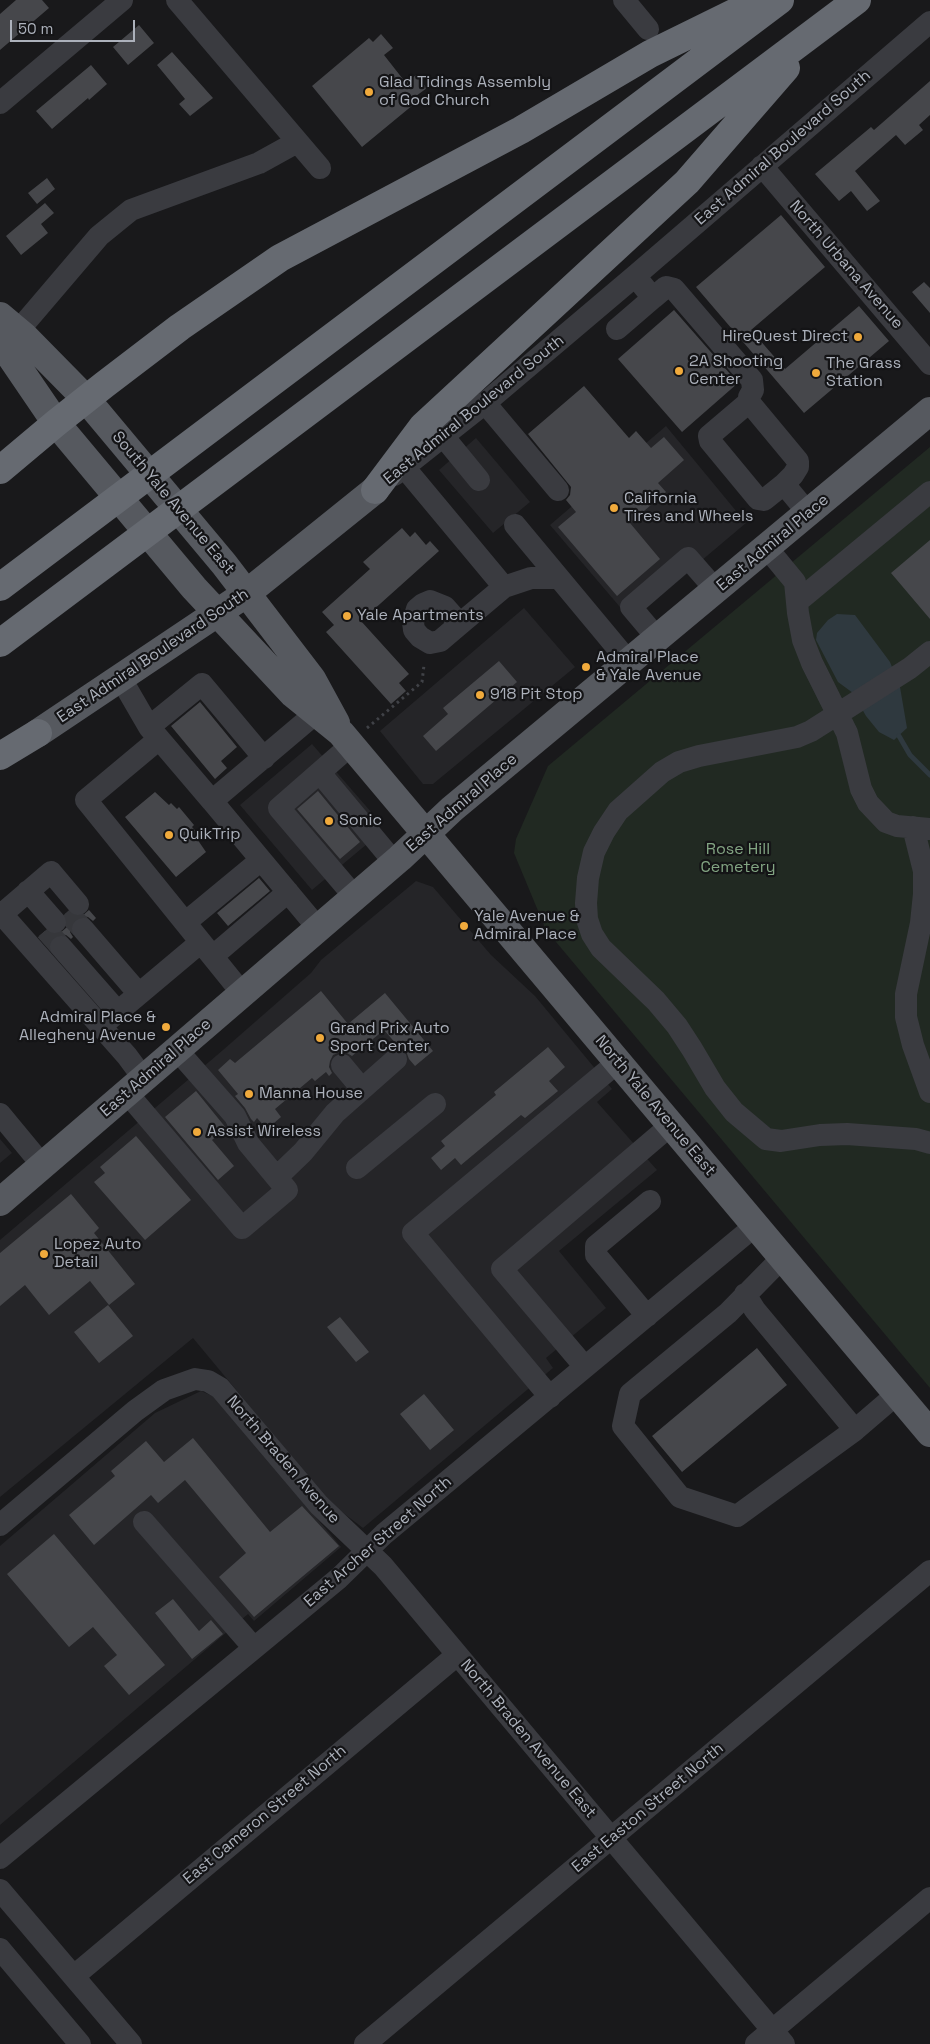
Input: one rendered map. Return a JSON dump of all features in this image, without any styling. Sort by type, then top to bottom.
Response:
[{"type":"highway","points":[[0,470],[86,399],[180,328],[280,258],[521,130],[650,54],[760,0]]},
{"type":"highway","points":[[0,587],[780,0]]},
{"type":"highway","points":[[0,643],[857,0]]},
{"type":"highway","points":[[376,490],[423,426],[687,182],[822,26]]},
{"type":"highway","points":[[0,756],[38,733]]},
{"type":"main road","name":"South Yale Avenue East","points":[[6,329],[86,399],[113,430],[247,593],[353,736],[381,780]]},
{"type":"main road","name":"South Yale Avenue East","points":[[6,329],[56,422],[192,585],[292,694],[316,713],[353,736]]},
{"type":"main road","name":"East Admiral Place","points":[[0,1202],[426,833],[930,411]]},
{"type":"main road","name":"East Admiral Boulevard South","points":[[38,733],[247,593],[376,490]]},
{"type":"main road","name":"North Yale Avenue East","points":[[381,780],[930,1433]]},
{"type":"street","points":[[0,103],[122,0]]},
{"type":"street","points":[[177,0],[320,168]]},
{"type":"street","points":[[624,0],[648,29]]},
{"type":"street","name":"East Admiral Boulevard South","points":[[376,490],[485,403],[930,22]]},
{"type":"street","points":[[6,329],[100,236],[131,210],[259,163],[297,142]]},
{"type":"street","name":"North Urbana Avenue","points":[[762,166],[930,364]]},
{"type":"street","points":[[635,276],[653,298]]},
{"type":"street","points":[[617,329],[666,287],[674,289],[752,380],[753,390],[749,397],[749,402],[798,461],[798,467],[793,475],[764,500],[758,499],[710,441],[709,436],[749,402]]},
{"type":"street","points":[[485,403],[558,490]]},
{"type":"street","points":[[443,436],[479,480]]},
{"type":"street","points":[[404,467],[504,587]]},
{"type":"street","points":[[784,484],[808,513]]},
{"type":"street","points":[[797,602],[930,492]]},
{"type":"street","points":[[515,525],[629,662]]},
{"type":"street","points":[[767,548],[795,582],[803,640],[812,663],[848,708],[847,733],[861,790],[868,803],[886,822],[898,826],[922,828],[924,894],[921,923],[906,994],[906,1017],[913,1045],[930,1092]]},
{"type":"street","points":[[658,638],[631,607],[688,558],[716,590]]},
{"type":"street","points":[[460,624],[504,587],[531,578],[559,578]]},
{"type":"street","points":[[930,652],[902,673],[811,731],[797,737],[699,756],[679,762],[662,772],[618,811],[604,832],[594,852],[588,878],[587,919],[592,934],[601,948],[656,1002],[677,1026],[715,1088],[734,1112],[766,1139],[781,1141],[820,1135],[847,1134],[916,1139],[930,1143]]},
{"type":"street","points":[[120,677],[154,733],[317,927]]},
{"type":"street","points":[[242,993],[86,800],[202,684],[264,758]]},
{"type":"street","points":[[212,801],[316,713]]},
{"type":"street","name":"East Admiral Boulevard South","points":[[0,772],[38,733]]},
{"type":"street","points":[[353,736],[320,773],[278,808],[354,896]]},
{"type":"street","points":[[320,773],[394,862]]},
{"type":"street","points":[[186,922],[261,860]]},
{"type":"street","points":[[29,890],[62,917],[51,872],[29,890],[1,913],[101,1026],[135,1086],[242,1228],[287,1190],[248,1143],[235,1116],[177,1050]]},
{"type":"street","points":[[101,1026],[133,999],[288,892]]},
{"type":"street","points":[[133,999],[77,934],[133,999]]},
{"type":"street","points":[[276,1177],[303,1152],[335,1113],[396,1059]]},
{"type":"street","points":[[550,1397],[413,1233],[618,1062]]},
{"type":"street","points":[[342,1065],[362,1089]]},
{"type":"street","points":[[357,1168],[434,1104]]},
{"type":"street","points":[[0,1114],[43,1166]]},
{"type":"street","points":[[586,1367],[502,1269],[671,1125]]},
{"type":"street","points":[[647,1316],[596,1255],[596,1246],[650,1201]]},
{"type":"street","name":"East Archer Street North","points":[[0,1858],[339,1578],[366,1551],[756,1225]]},
{"type":"street","points":[[782,1258],[728,1313],[630,1394],[623,1426],[680,1497],[737,1516],[855,1430],[897,1394]]},
{"type":"street","points":[[745,1294],[754,1310],[855,1430]]},
{"type":"street","name":"North Braden Avenue","points":[[0,1525],[146,1402],[164,1390],[195,1379],[208,1381],[220,1388],[319,1505],[366,1551]]},
{"type":"street","points":[[144,1522],[254,1648]]},
{"type":"street","name":"North Braden Avenue East","points":[[366,1551],[383,1566],[612,1838],[771,2039]]},
{"type":"street","name":"East Easton Street North","points":[[364,2044],[930,1571]]},
{"type":"street","name":"East Cameron Street North","points":[[74,1976],[457,1655]]},
{"type":"street","points":[[771,2039],[930,1898]]},
{"type":"street","points":[[4,1902],[74,1976],[130,2044]]},
{"type":"street","points":[[0,1949],[80,2044]]},
{"type":"path","points":[[353,736],[422,682],[424,665]]},
{"type":"shaded area","points":[[666,426],[746,523],[631,620],[550,525]]},
{"type":"shaded area","points":[[476,438],[530,502],[493,533],[439,470]]},
{"type":"shaded area","points":[[524,608],[575,667],[433,784],[423,784],[380,731]]},
{"type":"shaded area","points":[[837,614],[855,615],[890,662],[900,687],[907,728],[894,740],[879,732],[866,716],[853,693],[838,682],[816,640],[817,633],[828,620]]},
{"type":"shaded area","points":[[312,744],[372,813],[373,818],[377,822],[373,839],[312,890],[240,805]]},
{"type":"shaded area","points":[[416,881],[433,887],[491,955],[535,996],[612,1089],[597,1102],[657,1170],[559,1251],[606,1308],[546,1358],[553,1368],[363,1528],[330,1503],[193,1338],[0,1497],[0,1240],[223,1050],[311,973],[321,960]]},
{"type":"shaded area","points":[[0,1139],[12,1153],[0,1163]]},
{"type":"shaded area","points":[[201,1391],[215,1397],[341,1547],[254,1621],[248,1614],[0,1825],[0,1546],[155,1413]]},
{"type":"green space","name":"Rose Hill Cemetery","points":[[930,447],[930,1388],[546,930],[514,853],[516,839],[548,766]]},
{"type":"building","points":[[16,0],[42,0],[49,8],[0,50],[0,14]]},
{"type":"building","points":[[139,25],[154,43],[128,65],[113,47]]},
{"type":"building","name":"Glad Tidings Assembly of God Church","points":[[381,34],[393,48],[384,55],[406,83],[416,75],[427,88],[416,96],[419,100],[362,147],[312,86],[369,38],[373,42]]},
{"type":"building","points":[[172,52],[213,98],[190,116],[179,104],[185,99],[157,65]]},
{"type":"building","points":[[91,65],[107,84],[52,129],[36,111]]},
{"type":"building","points":[[930,81],[930,115],[919,125],[923,130],[905,145],[896,135],[855,171],[880,201],[867,211],[851,191],[839,201],[815,174],[871,127],[874,130]]},
{"type":"building","points":[[47,178],[55,189],[37,204],[28,193]]},
{"type":"building","points":[[45,203],[54,213],[41,224],[48,233],[21,255],[6,236]]},
{"type":"building","points":[[781,215],[825,267],[751,330],[785,369],[859,306],[889,341],[804,413],[696,287]]},
{"type":"building","points":[[924,282],[930,288],[930,313],[912,292]]},
{"type":"building","name":"2A Shooting Center","points":[[674,310],[738,383],[682,432],[618,359]]},
{"type":"building","points":[[584,386],[629,438],[636,431],[651,448],[664,437],[684,460],[658,483],[666,492],[630,523],[660,559],[617,596],[558,527],[576,512],[566,500],[570,495],[571,487],[528,434]]},
{"type":"building","name":"Yale Apartments","points":[[402,528],[410,537],[415,532],[426,545],[430,541],[439,551],[361,621],[409,674],[399,683],[406,691],[391,704],[326,632],[334,625],[322,612],[370,569],[363,562]]},
{"type":"building","points":[[930,540],[930,619],[891,573]]},
{"type":"building","name":"918 Pit Stop","points":[[499,661],[517,682],[436,751],[423,736],[448,714],[443,708]]},
{"type":"building","name":"QuikTrip","points":[[200,702],[237,747],[221,761],[227,768],[215,779],[171,726]]},
{"type":"building","name":"Sonic","points":[[318,791],[360,842],[340,859],[297,809]]},
{"type":"building","name":"QuikTrip","points":[[155,792],[169,805],[171,803],[177,809],[179,807],[194,825],[192,827],[198,834],[195,836],[206,852],[176,877],[125,817]]},
{"type":"building","name":"QuikTrip","points":[[259,878],[270,891],[228,926],[217,913]]},
{"type":"building","points":[[89,910],[96,918],[93,921],[88,917],[82,916]]},
{"type":"building","points":[[68,912],[73,916],[79,917],[74,919],[71,925],[70,932],[73,937],[71,939],[66,935],[59,934],[67,927],[68,920],[65,914]]},
{"type":"building","points":[[45,931],[57,935],[52,938],[48,947],[39,936]]},
{"type":"building","points":[[321,991],[348,1024],[385,993],[433,1051],[415,1066],[409,1059],[406,1051],[398,1046],[384,1030],[352,1056],[340,1052],[333,1055],[329,1067],[332,1073],[329,1076],[326,1072],[315,1081],[312,1078],[275,1109],[281,1117],[267,1129],[257,1118],[254,1122],[251,1119],[235,1096],[238,1094],[218,1070],[230,1059],[235,1063]]},
{"type":"building","points":[[548,1047],[565,1067],[549,1081],[558,1091],[525,1118],[521,1115],[461,1165],[455,1158],[441,1170],[431,1158],[445,1146],[441,1141],[496,1095],[494,1092]]},
{"type":"building","name":"Assist Wireless","points":[[196,1091],[226,1128],[212,1140],[234,1166],[218,1180],[165,1117]]},
{"type":"building","points":[[136,1136],[191,1200],[145,1240],[94,1182],[105,1173],[100,1167]]},
{"type":"building","name":"Lopez Auto Detail","points":[[71,1194],[99,1228],[94,1233],[135,1284],[109,1305],[90,1281],[49,1315],[25,1285],[0,1306],[0,1253]]},
{"type":"building","points":[[108,1305],[133,1336],[99,1363],[74,1332]]},
{"type":"building","points":[[340,1317],[369,1352],[356,1362],[327,1327]]},
{"type":"building","points":[[757,1348],[787,1385],[682,1472],[652,1436]]},
{"type":"building","points":[[424,1394],[454,1430],[430,1450],[400,1414]]},
{"type":"building","points":[[193,1438],[270,1532],[302,1506],[339,1546],[254,1617],[219,1577],[246,1553],[185,1480],[158,1503],[151,1495],[94,1545],[69,1515],[115,1476],[111,1471],[146,1441],[164,1462]]},
{"type":"building","points":[[54,1534],[165,1665],[129,1695],[104,1666],[117,1655],[93,1627],[69,1647],[7,1574]]},
{"type":"building","points":[[173,1599],[199,1631],[211,1620],[223,1634],[192,1659],[155,1613]]},
{"type":"waterway","points":[[899,736],[910,755],[930,775]]},
{"type":"tunnel","points":[[67,912],[83,929]]},
{"type":"tunnel","points":[[46,930],[61,947]]},
{"type":"place","name":"Glad Tidings Assembly of God Church","points":[[369,92]]},
{"type":"place","name":"HireQuest Direct","points":[[858,337]]},
{"type":"place","name":"2A Shooting Center","points":[[679,371]]},
{"type":"place","name":"The Grass Station","points":[[816,373]]},
{"type":"place","name":"California Tires and Wheels","points":[[614,508]]},
{"type":"place","name":"Yale Apartments","points":[[347,616]]},
{"type":"place","name":"Admiral Place & Yale Avenue","points":[[586,667]]},
{"type":"place","name":"918 Pit Stop","points":[[480,695]]},
{"type":"place","name":"Sonic","points":[[329,821]]},
{"type":"place","name":"QuikTrip","points":[[169,835]]},
{"type":"place","name":"Yale Avenue & Admiral Place","points":[[464,926]]},
{"type":"place","name":"Admiral Place & Allegheny Avenue","points":[[166,1027]]},
{"type":"place","name":"Grand Prix Auto Sport Center","points":[[320,1038]]},
{"type":"place","name":"Manna House","points":[[249,1094]]},
{"type":"place","name":"Assist Wireless","points":[[197,1132]]},
{"type":"place","name":"Lopez Auto Detail","points":[[44,1254]]}]
